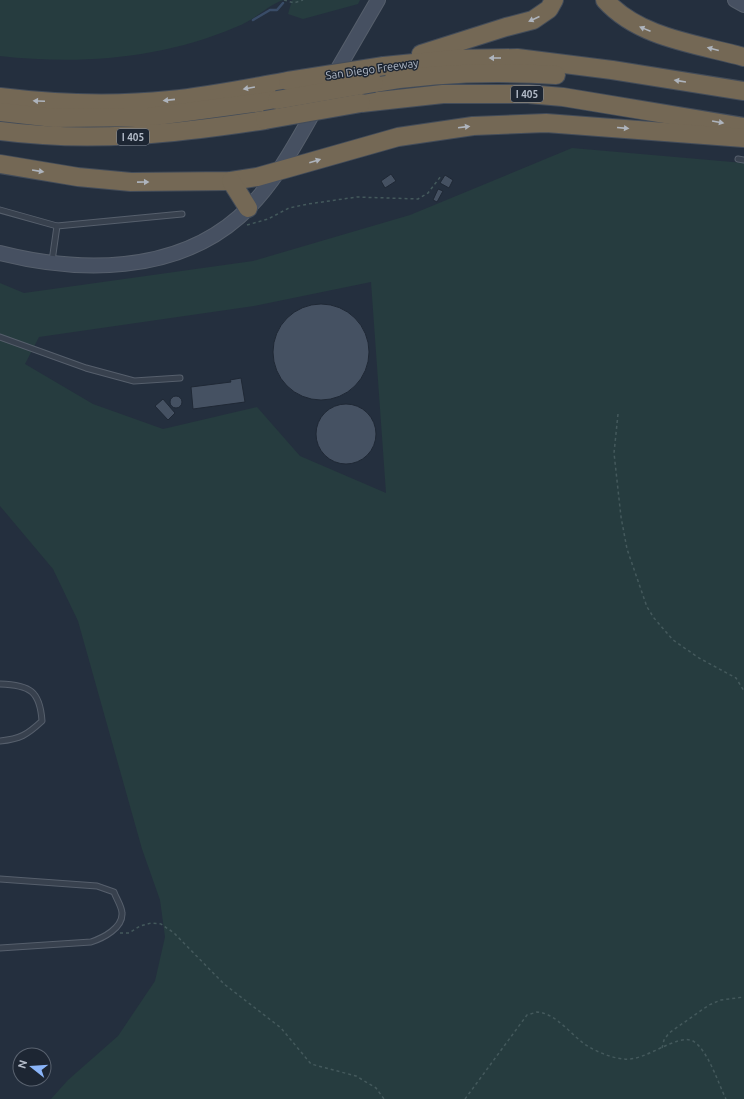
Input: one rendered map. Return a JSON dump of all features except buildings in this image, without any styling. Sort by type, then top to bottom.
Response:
[{"type":"highway","points":[[384,66],[506,27],[533,20],[544,14],[554,0]]},
{"type":"highway","points":[[605,0],[626,18],[644,29],[744,57]]},
{"type":"highway","name":"San Diego Freeway","points":[[0,97],[81,104],[132,103],[172,100],[384,66],[454,59],[517,58],[612,70],[744,91]]},
{"type":"highway","points":[[0,121],[64,126],[128,127],[160,125],[271,110],[368,93],[406,78],[520,73],[596,79],[612,70]]},
{"type":"highway","name":"I 405","points":[[0,132],[68,137],[133,137],[173,134],[271,110],[368,93],[528,94],[563,97],[744,127]]},
{"type":"highway","points":[[0,112],[54,118],[149,117],[271,110]]},
{"type":"highway","points":[[0,164],[78,177],[131,182],[231,180],[257,177],[277,172],[398,137],[473,126],[520,123],[554,124],[744,138]]},
{"type":"highway","points":[[231,180],[253,215]]},
{"type":"main road","points":[[0,253],[52,264],[98,266],[138,262],[157,258],[209,238],[239,217],[253,215],[378,0]]},
{"type":"main road","points":[[736,0],[744,5]]},
{"type":"lane","points":[[738,159],[744,160]]},
{"type":"lane","points":[[0,210],[57,226],[182,214]]},
{"type":"lane","points":[[52,264],[57,226]]},
{"type":"lane","points":[[0,337],[86,368],[134,381],[180,378]]},
{"type":"lane","points":[[0,684],[21,686],[32,691],[41,704],[42,721],[31,732],[17,739],[0,741]]},
{"type":"lane","points":[[0,879],[97,886],[114,892],[122,913],[119,922],[114,929],[104,938],[92,942],[0,948]]},
{"type":"path","points":[[284,0],[294,3],[303,0]]},
{"type":"path","points":[[253,215],[294,206],[345,198],[418,199],[428,193],[440,176]]},
{"type":"path","points":[[618,414],[614,453],[620,517],[627,549],[647,607],[654,618],[673,640],[699,658],[736,678],[744,691]]},
{"type":"path","points":[[114,929],[123,934],[129,933],[140,926],[151,923],[161,924],[174,933],[224,984],[281,1028],[311,1064],[356,1076],[376,1088],[384,1099]]},
{"type":"path","points":[[662,1048],[664,1040],[669,1033],[709,1005],[722,1000],[744,997]]},
{"type":"path","points":[[465,1099],[527,1015],[533,1012],[548,1015],[589,1047],[611,1056],[632,1060],[685,1039],[698,1045],[705,1055],[726,1099]]},
{"type":"green space","points":[[0,0],[283,0],[243,24],[208,38],[179,46],[149,53],[120,57],[60,60],[0,56]]},
{"type":"green space","points":[[292,0],[360,0],[358,4],[303,19],[288,14]]},
{"type":"green space","points":[[572,148],[744,163],[744,1099],[51,1099],[68,1080],[118,1036],[155,981],[165,937],[160,900],[142,849],[78,621],[53,569],[0,506],[0,283],[24,293],[253,261],[410,215]],"holes":[[[371,282],[386,493],[300,456],[257,407],[163,429],[93,404],[25,364],[39,337],[254,306]]]},
{"type":"waterway","points":[[253,20],[270,10],[277,10],[283,3]]}]
